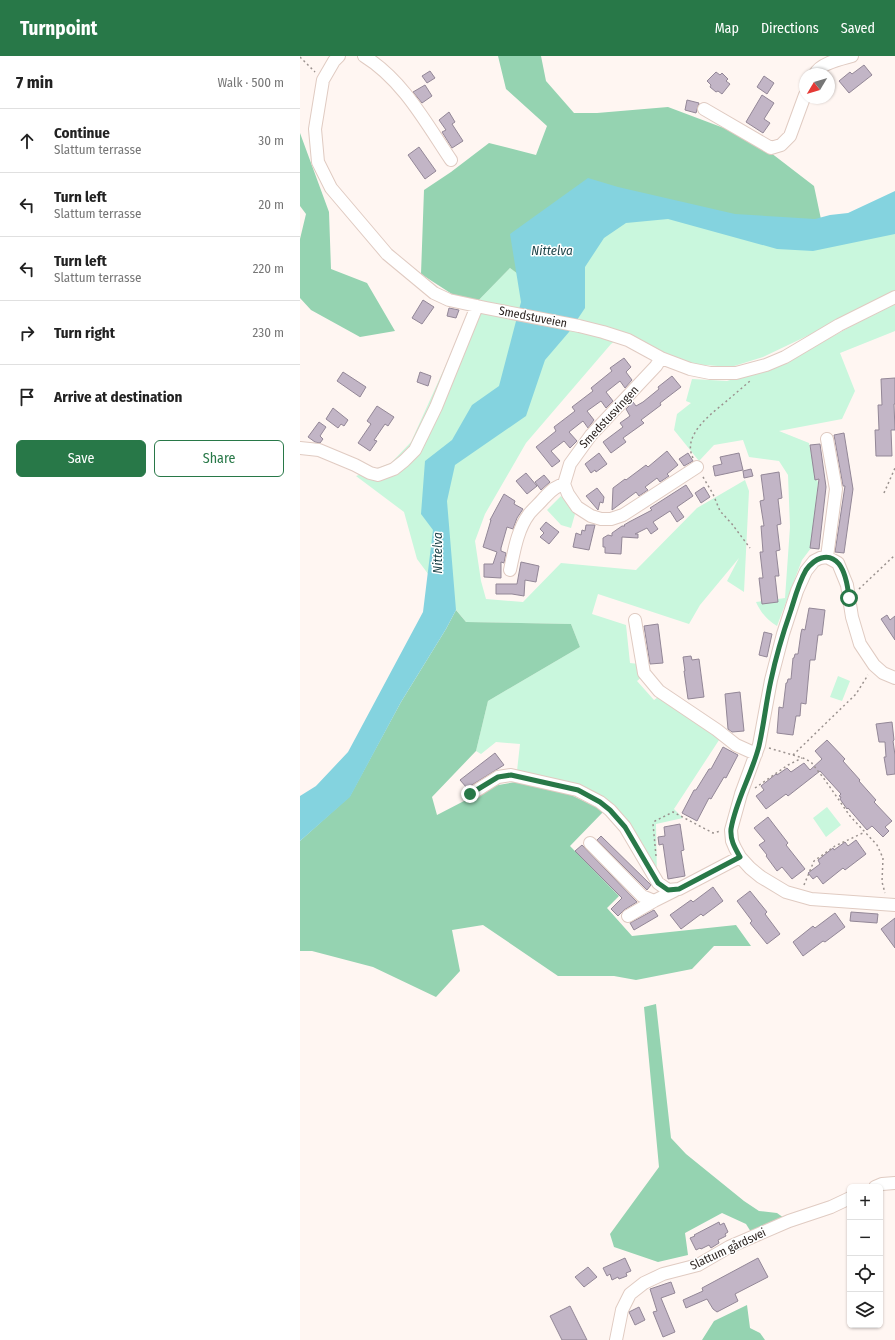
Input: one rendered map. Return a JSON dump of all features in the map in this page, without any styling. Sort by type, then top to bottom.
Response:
[{"type":"street","name":"Smedstuveien","points":[[339,56],[334,61],[324,80],[315,128],[318,162],[331,188],[387,254],[434,292],[449,300],[603,332],[628,340],[661,358],[690,369],[710,373],[736,373],[766,365],[785,357],[839,325],[895,297]]},
{"type":"street","points":[[364,56],[376,64],[395,81],[418,111],[451,160]]},
{"type":"street","points":[[821,68],[831,62],[852,56]]},
{"type":"street","points":[[704,109],[770,148],[781,145],[790,136],[802,104]]},
{"type":"street","points":[[300,448],[319,450],[355,464],[370,473],[378,475],[394,469],[415,450],[482,307]]},
{"type":"street","name":"Smedstusvingen","points":[[564,484],[570,464],[586,441],[656,366],[661,358]]},
{"type":"street","points":[[827,439],[836,489],[827,557]]},
{"type":"street","points":[[510,570],[516,541],[528,515],[550,492],[558,486],[564,484],[568,494],[578,507],[591,516],[601,519],[611,519],[623,515],[697,467]]},
{"type":"street","points":[[891,905],[817,900],[786,892],[761,877],[740,857],[732,841],[731,830],[741,794],[758,749],[771,680],[783,634],[797,592],[806,571],[814,561],[827,557],[838,563],[843,571],[847,585],[852,616],[860,644],[874,665],[883,672],[895,678]]},
{"type":"street","points":[[635,620],[644,673],[660,691],[717,730],[736,745],[758,749]]},
{"type":"street","points":[[470,794],[498,777],[511,775],[578,790],[600,802],[610,810],[625,827],[658,883],[668,890],[679,889]]},
{"type":"street","points":[[590,843],[642,896],[654,901]]},
{"type":"street","points":[[628,916],[740,857]]},
{"type":"street","points":[[882,1184],[895,1183]]},
{"type":"street","name":"Slattum gårdsvei","points":[[616,1340],[622,1310],[630,1294],[644,1283],[663,1274],[698,1265],[729,1247],[789,1221],[831,1207],[847,1199]]},
{"type":"path","points":[[300,57],[324,80]]},
{"type":"path","points":[[750,548],[720,511],[713,494],[690,454],[691,441],[699,427],[708,417],[729,400],[766,365]]},
{"type":"path","points":[[884,493],[895,468]]},
{"type":"path","points":[[849,598],[895,555]]},
{"type":"path","points":[[793,755],[856,694],[874,665]]},
{"type":"path","points":[[758,749],[793,755],[811,762],[850,816],[878,845],[883,858],[882,882],[891,905]]},
{"type":"path","points":[[741,794],[749,792],[788,765],[803,758]]},
{"type":"path","points":[[656,861],[653,824],[655,821],[673,812],[713,832],[731,830]]},
{"type":"path","points":[[800,896],[814,861],[835,846],[865,832]]},
{"type":"green space","points":[[498,56],[541,56],[546,81],[574,113],[597,113],[668,107],[753,139],[814,186],[822,224],[724,218],[613,198],[554,301],[510,268],[472,307],[421,274],[424,190],[451,172],[489,143],[536,155],[547,126],[506,89]]},
{"type":"green space","points":[[300,133],[329,212],[331,269],[367,283],[395,331],[360,337],[311,310],[300,298],[300,239],[306,214],[300,206]]},
{"type":"green space","points":[[895,212],[895,294],[763,357],[731,367],[691,364],[624,335],[611,344],[526,443],[485,514],[475,541],[481,581],[486,599],[523,602],[561,563],[636,570],[697,508],[745,480],[749,491],[744,592],[727,581],[739,558],[700,605],[689,624],[598,594],[592,614],[626,625],[630,663],[639,664],[643,676],[637,681],[654,700],[661,695],[721,737],[674,809],[683,818],[656,824],[657,880],[613,808],[517,771],[520,744],[496,742],[481,754],[476,751],[488,701],[580,647],[571,624],[466,622],[417,559],[404,512],[356,476],[391,463],[411,442],[472,307],[510,268],[554,300],[585,215],[822,224]]},
{"type":"green space","points":[[895,304],[895,331],[840,353],[855,391],[842,419],[779,431],[809,443],[818,483],[811,548],[802,560],[777,626],[765,616],[756,602],[785,598],[790,527],[788,475],[779,461],[749,457],[743,440],[714,445],[699,461],[674,430],[677,414],[691,403],[686,401],[692,379],[727,381],[784,363],[890,305]]},
{"type":"green space","points":[[561,496],[575,514],[571,528],[561,525],[547,510]]},
{"type":"green space","points":[[456,610],[466,622],[571,624],[580,647],[488,701],[476,751],[432,797],[437,815],[493,786],[515,782],[567,793],[604,811],[570,846],[619,896],[607,908],[632,936],[736,925],[751,946],[714,946],[692,969],[636,980],[614,976],[558,976],[483,925],[452,930],[460,971],[436,997],[373,967],[312,951],[300,951],[300,841],[350,796],[401,702]]},
{"type":"green space","points":[[838,676],[850,681],[842,701],[830,697]]},
{"type":"green space","points":[[827,807],[841,825],[826,837],[813,818]]},
{"type":"green space","points":[[656,1004],[671,1138],[686,1154],[744,1201],[759,1211],[777,1213],[784,1218],[751,1232],[746,1224],[722,1213],[685,1233],[688,1255],[658,1262],[614,1247],[610,1234],[659,1167],[644,1007]]},
{"type":"green space","points":[[747,1305],[750,1328],[760,1333],[765,1340],[702,1340],[714,1321]]},
{"type":"water","name":"Nittelva","points":[[588,178],[618,187],[735,214],[815,219],[830,215],[848,213],[895,191],[895,234],[813,251],[777,249],[668,219],[626,223],[604,238],[585,267],[585,308],[569,332],[545,360],[526,416],[455,465],[447,501],[456,610],[401,702],[350,797],[300,841],[300,796],[316,786],[348,752],[423,612],[433,530],[421,514],[425,461],[452,440],[472,405],[499,386],[521,302],[510,234]]},
{"type":"building","points":[[864,65],[872,75],[849,93],[839,81],[850,72],[852,74]]},
{"type":"building","points":[[430,71],[435,78],[427,83],[422,76]]},
{"type":"building","points":[[716,72],[720,75],[722,73],[728,79],[726,81],[730,84],[722,94],[718,91],[716,92],[710,87],[711,85],[707,81]]},
{"type":"building","points":[[764,76],[774,83],[767,94],[757,87]]},
{"type":"building","points":[[425,85],[432,96],[422,103],[413,92]]},
{"type":"building","points":[[762,95],[774,103],[764,119],[770,123],[763,133],[746,122]]},
{"type":"building","points":[[687,100],[699,103],[696,113],[685,110]]},
{"type":"building","points":[[449,112],[455,122],[452,124],[463,141],[452,148],[442,132],[446,130],[439,120]]},
{"type":"building","points":[[419,147],[436,171],[425,179],[408,155]]},
{"type":"building","points":[[423,300],[434,307],[422,324],[412,318]]},
{"type":"building","points":[[449,308],[459,310],[456,318],[447,316]]},
{"type":"building","points":[[624,358],[631,367],[626,372],[632,380],[625,388],[620,381],[606,392],[613,401],[606,408],[601,401],[587,411],[594,420],[588,428],[583,421],[569,432],[577,441],[570,448],[564,441],[551,451],[560,461],[552,467],[536,447],[556,431],[554,427],[575,411],[572,407],[593,391],[591,388],[612,371],[610,368]]},
{"type":"building","points":[[343,372],[366,387],[360,397],[337,381]]},
{"type":"building","points":[[420,372],[431,376],[428,386],[417,382]]},
{"type":"building","points":[[672,376],[681,387],[641,420],[644,423],[623,438],[626,442],[611,453],[603,442],[623,427],[620,423],[630,416],[626,409],[633,402],[636,406],[643,402]]},
{"type":"building","points":[[895,378],[895,430],[891,430],[892,456],[876,456],[875,430],[879,430],[878,405],[882,405],[881,379]]},
{"type":"building","points":[[377,406],[394,417],[388,426],[385,424],[374,440],[377,441],[370,451],[358,443],[371,424],[367,421]]},
{"type":"building","points":[[333,408],[348,420],[344,426],[341,424],[338,428],[326,419]]},
{"type":"building","points":[[319,422],[326,427],[320,436],[323,439],[320,443],[315,442],[308,437]]},
{"type":"building","points":[[844,433],[853,489],[844,553],[835,552],[845,486],[843,486],[834,435]]},
{"type":"building","points":[[820,444],[826,487],[819,549],[810,548],[819,479],[815,480],[810,445]]},
{"type":"building","points":[[667,451],[678,465],[667,474],[669,476],[660,482],[657,478],[645,487],[648,490],[639,496],[636,492],[612,510],[613,488],[646,465],[648,467]]},
{"type":"building","points":[[599,453],[607,464],[596,472],[595,470],[591,473],[585,464]]},
{"type":"building","points":[[688,453],[693,461],[684,466],[679,459]]},
{"type":"building","points":[[739,453],[743,470],[715,476],[713,466],[722,464],[720,457]]},
{"type":"building","points":[[751,469],[753,476],[744,478],[743,471]]},
{"type":"building","points":[[779,472],[782,498],[778,499],[781,524],[777,525],[780,550],[776,551],[779,576],[775,576],[778,602],[762,604],[759,578],[763,578],[760,552],[763,552],[761,526],[764,526],[760,501],[764,500],[764,498],[761,475]]},
{"type":"building","points":[[526,473],[537,486],[527,494],[516,481]]},
{"type":"building","points":[[544,475],[550,482],[541,490],[535,482]]},
{"type":"building","points":[[686,485],[693,496],[677,507],[684,517],[677,522],[670,511],[653,522],[658,529],[651,534],[647,528],[635,534],[638,534],[638,538],[622,537],[621,554],[605,553],[603,538],[608,535],[612,536],[612,533],[622,526],[625,526],[624,525],[652,510],[650,508]]},
{"type":"building","points":[[704,487],[710,497],[701,503],[695,493]]},
{"type":"building","points":[[597,488],[604,497],[603,503],[600,502],[598,510],[586,496]]},
{"type":"building","points":[[504,494],[515,501],[514,504],[523,509],[517,518],[513,529],[507,527],[501,548],[501,551],[506,553],[504,563],[501,562],[501,578],[484,577],[484,564],[493,564],[497,552],[483,547],[490,520]]},
{"type":"building","points":[[546,522],[559,532],[549,544],[540,537],[544,533],[540,529]]},
{"type":"building","points":[[586,525],[595,525],[589,550],[573,547],[576,533],[581,535],[582,530],[585,531]]},
{"type":"building","points":[[521,562],[539,566],[536,582],[525,580],[524,596],[496,594],[496,584],[517,584]]},
{"type":"building","points":[[809,608],[825,610],[822,635],[818,635],[815,660],[810,660],[806,704],[801,703],[800,716],[796,716],[793,735],[777,733],[779,707],[783,708],[786,683],[788,679],[791,679],[793,658],[795,654],[798,654],[801,633],[802,629],[805,630]]},
{"type":"building","points":[[887,615],[890,620],[895,616],[895,640],[881,619]]},
{"type":"building","points":[[658,624],[663,663],[650,664],[644,626]]},
{"type":"building","points":[[764,632],[772,634],[767,657],[759,655]]},
{"type":"building","points":[[691,656],[692,660],[699,659],[704,697],[688,699],[683,657]]},
{"type":"building","points":[[740,692],[744,731],[732,732],[728,729],[725,694]]},
{"type":"building","points":[[892,722],[895,774],[887,775],[884,757],[886,757],[885,742],[879,742],[876,724]]},
{"type":"building","points":[[827,740],[845,759],[843,761],[876,800],[874,802],[892,821],[885,827],[889,831],[883,837],[872,826],[867,830],[848,808],[847,809],[840,799],[841,797],[839,796],[841,794],[820,771],[788,796],[786,794],[766,809],[756,796],[764,790],[761,786],[776,774],[777,775],[787,768],[791,772],[804,763],[810,770],[822,759],[815,751]]},
{"type":"building","points":[[723,747],[738,755],[726,778],[724,777],[711,799],[709,798],[697,821],[682,813],[694,790],[696,790],[709,769],[711,769]]},
{"type":"building","points":[[495,753],[504,765],[467,788],[460,780]]},
{"type":"building","points":[[768,817],[788,843],[786,845],[805,869],[792,879],[782,867],[777,871],[759,845],[765,841],[754,828]]},
{"type":"building","points":[[680,824],[684,850],[681,851],[685,876],[668,879],[663,844],[659,845],[658,837],[665,836],[664,827]]},
{"type":"building","points":[[601,836],[651,885],[647,890],[597,840]]},
{"type":"building","points":[[856,840],[866,854],[845,870],[843,868],[823,884],[817,876],[813,879],[808,873],[820,864],[818,860],[833,848],[834,850],[845,842],[848,846]]},
{"type":"building","points":[[582,845],[637,902],[624,910],[618,916],[611,909],[622,898],[575,851]]},
{"type":"building","points":[[713,887],[723,901],[703,916],[701,914],[681,929],[670,915],[691,900],[693,902]]},
{"type":"building","points":[[750,891],[767,912],[765,914],[780,934],[767,944],[750,923],[752,921],[737,901]]},
{"type":"building","points":[[654,910],[658,916],[634,930],[630,923]]},
{"type":"building","points":[[851,912],[878,914],[877,923],[850,921]]},
{"type":"building","points":[[835,913],[845,927],[803,956],[793,942],[813,926],[815,928]]},
{"type":"building","points":[[895,918],[895,948],[881,929]]},
{"type":"building","points":[[719,1222],[720,1225],[724,1223],[728,1232],[725,1234],[726,1236],[718,1240],[719,1243],[711,1248],[709,1245],[696,1250],[690,1238]]},
{"type":"building","points":[[625,1258],[631,1271],[626,1273],[627,1276],[619,1279],[618,1277],[612,1280],[610,1274],[607,1276],[603,1268]]},
{"type":"building","points":[[758,1258],[768,1277],[735,1294],[738,1301],[717,1312],[713,1309],[707,1299],[686,1308],[683,1300],[703,1291],[702,1288]]},
{"type":"building","points":[[588,1267],[597,1277],[584,1287],[575,1277]]},
{"type":"building","points":[[671,1282],[675,1293],[661,1298],[675,1332],[663,1337],[653,1312],[657,1311],[650,1289]]},
{"type":"building","points":[[570,1306],[587,1340],[562,1340],[550,1316]]},
{"type":"building","points":[[639,1307],[645,1320],[635,1325],[629,1312]]},
{"type":"route","points":[[470,794],[498,777],[511,775],[578,790],[600,802],[610,810],[625,827],[658,883],[668,890],[679,889],[740,857],[732,841],[731,830],[741,794],[759,745],[771,680],[783,634],[797,592],[806,571],[814,561],[827,557],[838,563],[843,571],[849,598]]}]
